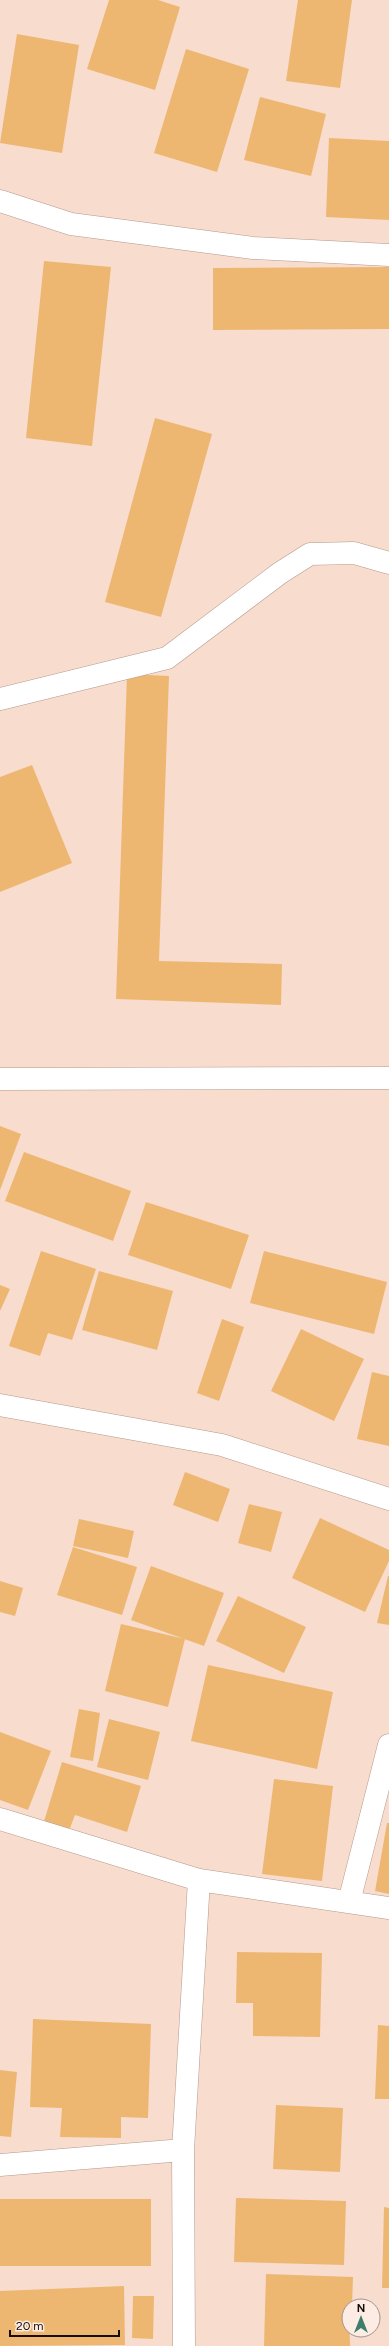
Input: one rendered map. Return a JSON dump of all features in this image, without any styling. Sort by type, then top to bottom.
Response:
[{"type":"street","points":[[0,201],[71,224],[253,248],[389,255]]},
{"type":"street","points":[[0,699],[167,658],[280,573],[310,554],[354,552],[389,563]]},
{"type":"street","points":[[0,1079],[389,1078]]},
{"type":"street","points":[[0,1405],[222,1445],[389,1499]]},
{"type":"street","points":[[349,1902],[389,1745]]},
{"type":"street","points":[[0,1819],[199,1880],[389,1908]]},
{"type":"street","points":[[184,2346],[183,2150],[199,1880]]},
{"type":"street","points":[[0,2165],[183,2150]]},
{"type":"building","points":[[109,0],[158,0],[180,7],[155,90],[87,69]]},
{"type":"building","points":[[298,0],[352,0],[340,88],[286,81]]},
{"type":"building","points":[[17,34],[79,45],[62,153],[0,143]]},
{"type":"building","points":[[186,49],[249,69],[217,172],[154,153]]},
{"type":"building","points":[[260,97],[326,114],[311,176],[244,160]]},
{"type":"building","points":[[329,138],[389,141],[389,220],[326,217]]},
{"type":"building","points":[[44,261],[111,267],[92,446],[26,438]]},
{"type":"building","points":[[389,267],[389,329],[213,330],[213,268]]},
{"type":"building","points":[[155,418],[212,434],[161,617],[105,602]]},
{"type":"building","points":[[127,674],[169,676],[159,961],[282,964],[281,1005],[116,999]]},
{"type":"building","points":[[32,765],[72,863],[0,892],[0,777]]},
{"type":"building","points":[[0,1126],[21,1134],[0,1190]]},
{"type":"building","points":[[24,1152],[131,1191],[113,1241],[5,1201]]},
{"type":"building","points":[[146,1202],[249,1235],[231,1289],[128,1255]]},
{"type":"building","points":[[41,1251],[96,1269],[72,1340],[48,1333],[40,1356],[9,1346]]},
{"type":"building","points":[[264,1251],[387,1282],[374,1334],[250,1303]]},
{"type":"building","points":[[99,1271],[173,1291],[157,1350],[82,1330]]},
{"type":"building","points":[[0,1285],[10,1289],[0,1311]]},
{"type":"building","points":[[222,1319],[244,1327],[219,1401],[197,1393]]},
{"type":"building","points":[[301,1329],[364,1359],[334,1421],[271,1391]]},
{"type":"building","points":[[372,1372],[389,1376],[389,1446],[357,1439]]},
{"type":"building","points":[[185,1472],[230,1489],[218,1522],[173,1505]]},
{"type":"building","points":[[249,1504],[282,1512],[271,1552],[238,1543]]},
{"type":"building","points":[[320,1518],[389,1550],[389,1561],[365,1612],[292,1578]]},
{"type":"building","points":[[79,1519],[134,1531],[128,1558],[73,1546]]},
{"type":"building","points":[[73,1547],[137,1567],[122,1615],[57,1595]]},
{"type":"building","points":[[151,1566],[224,1593],[204,1646],[131,1620]]},
{"type":"building","points":[[389,1576],[389,1625],[377,1623]]},
{"type":"building","points":[[0,1581],[23,1588],[15,1616],[0,1612]]},
{"type":"building","points":[[238,1596],[306,1627],[284,1673],[216,1641]]},
{"type":"building","points":[[121,1624],[185,1639],[168,1707],[105,1691]]},
{"type":"building","points":[[208,1665],[333,1692],[317,1769],[191,1741]]},
{"type":"building","points":[[79,1709],[100,1713],[93,1761],[70,1757]]},
{"type":"building","points":[[109,1719],[160,1732],[148,1780],[97,1767]]},
{"type":"building","points":[[0,1732],[51,1751],[28,1810],[0,1800]]},
{"type":"building","points":[[62,1762],[141,1786],[127,1832],[75,1815],[67,1836],[42,1828]]},
{"type":"building","points":[[274,1779],[333,1786],[322,1881],[262,1874]]},
{"type":"building","points":[[387,1823],[389,1823],[389,1894],[375,1891]]},
{"type":"building","points":[[237,1952],[322,1953],[320,2037],[253,2036],[253,2003],[236,2003]]},
{"type":"building","points":[[33,2019],[151,2024],[148,2118],[121,2117],[121,2138],[60,2137],[62,2108],[30,2107]]},
{"type":"building","points":[[378,2025],[389,2026],[389,2099],[375,2099]]},
{"type":"building","points":[[0,2070],[17,2072],[11,2137],[0,2136]]},
{"type":"building","points":[[276,2105],[343,2108],[340,2172],[273,2169]]},
{"type":"building","points":[[236,2198],[346,2201],[344,2265],[234,2262]]},
{"type":"building","points":[[0,2199],[151,2199],[151,2266],[0,2266]]},
{"type":"building","points":[[384,2207],[389,2208],[389,2288],[382,2288]]},
{"type":"building","points":[[266,2274],[353,2277],[352,2298],[341,2298],[341,2338],[350,2338],[350,2346],[264,2346]]},
{"type":"building","points":[[124,2286],[125,2345],[0,2346],[0,2291]]},
{"type":"building","points":[[133,2296],[154,2296],[153,2339],[132,2338]]}]
